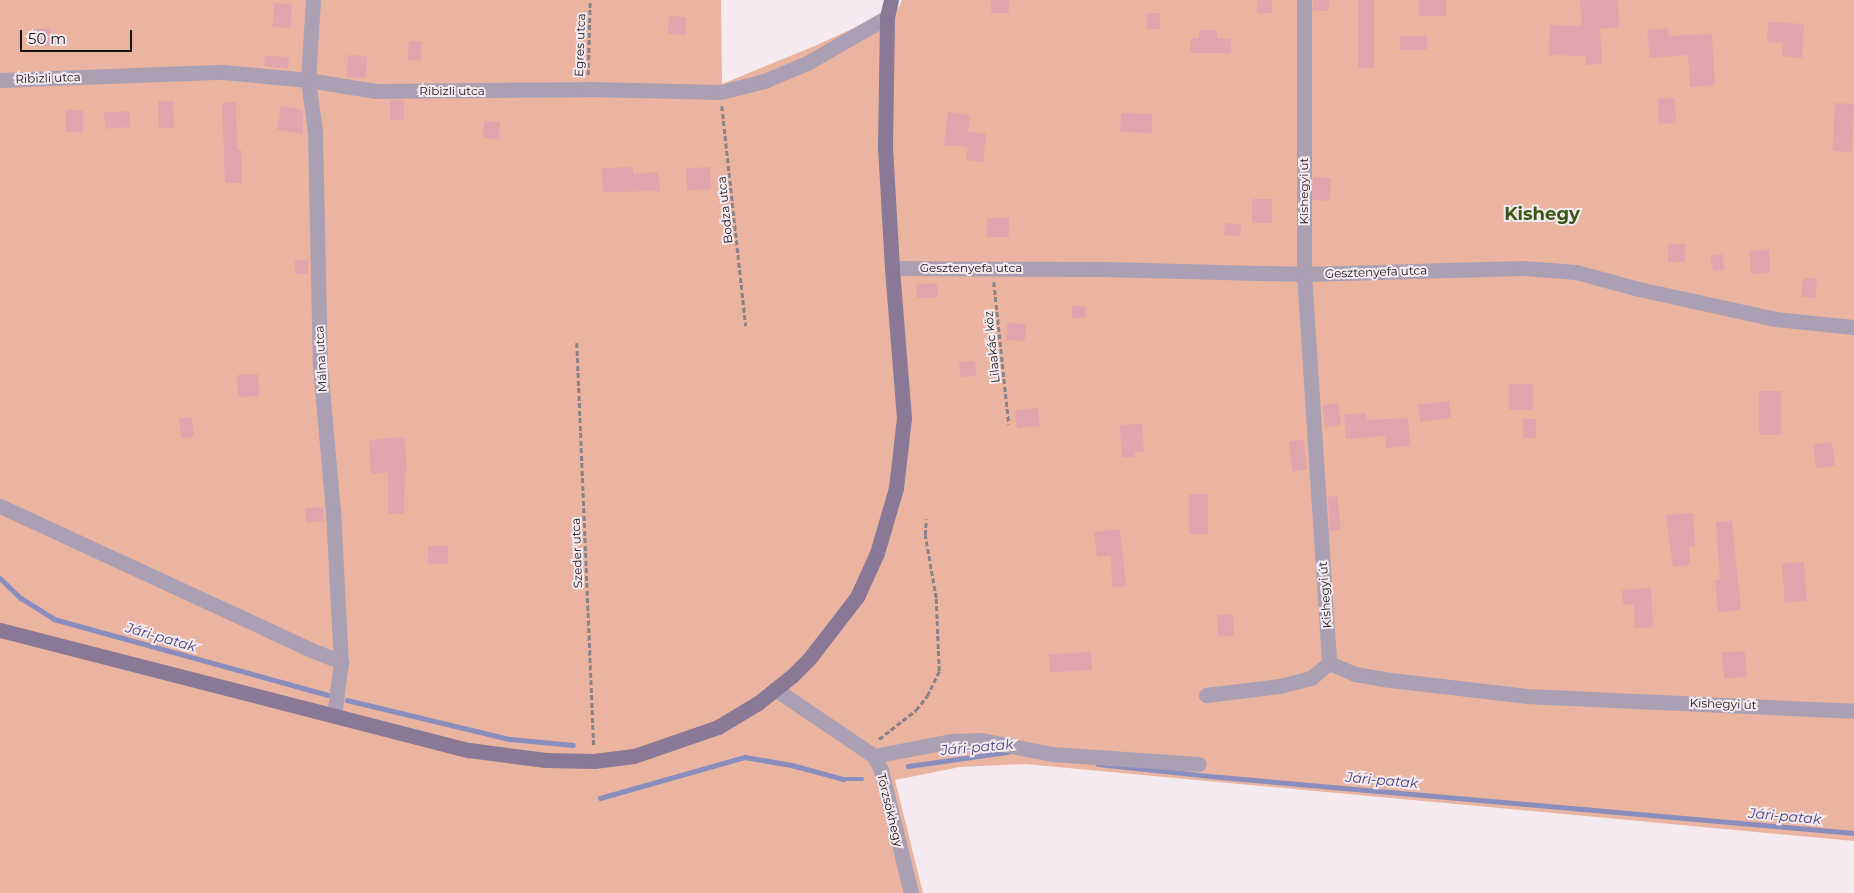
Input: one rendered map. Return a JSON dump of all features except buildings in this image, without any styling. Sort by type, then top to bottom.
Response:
[{"type":"main road","points":[[0,630],[469,750],[545,760],[594,761],[634,756],[694,737],[740,715],[775,689],[809,658],[857,597],[877,553],[887,522],[901,458],[904,418],[892,268],[885,146],[887,17],[890,0]]},
{"type":"street","name":"Málna utca","points":[[313,0],[308,80],[316,132],[320,366],[333,511],[341,662],[334,716]]},
{"type":"street","name":"Kishegyi út","points":[[1304,0],[1304,274],[1330,663],[1355,674],[1382,679],[1526,696],[1854,711]]},
{"type":"street","name":"Ribizli utca","points":[[0,80],[223,72],[308,80],[376,91],[588,90],[721,92],[764,81],[807,63],[887,17]]},
{"type":"street","name":"Gesztenyefa utca","points":[[892,268],[1304,274],[1523,268],[1576,272],[1775,319],[1854,327]]},
{"type":"street","points":[[0,506],[341,662]]},
{"type":"street","points":[[1206,695],[1279,686],[1311,678],[1330,663]]},
{"type":"street","points":[[775,689],[869,752],[951,741],[981,740],[1052,754],[1199,764]]},
{"type":"street","name":"Törzsökhegy","points":[[869,752],[880,770],[911,893]]},
{"type":"path","name":"Egres utca","points":[[588,90],[590,0]]},
{"type":"path","name":"Bodza utca","points":[[721,92],[746,326]]},
{"type":"path","name":"Lilaakác köz","points":[[993,268],[1009,424]]},
{"type":"path","name":"Szeder utca","points":[[576,343],[594,761]]},
{"type":"path","points":[[869,752],[916,710],[928,696],[940,671],[936,598],[925,535],[926,519]]},
{"type":"shaded area","points":[[0,0],[721,0],[722,84],[817,45],[899,7],[902,0],[1854,0],[1854,841],[1025,764],[960,767],[895,780],[923,893],[0,893]]},
{"type":"waterway","name":"Jári-patak","points":[[0,578],[21,598],[54,619],[328,695]]},
{"type":"waterway","name":"Jári-patak","points":[[347,700],[510,739],[573,745]]},
{"type":"waterway","name":"Jári-patak","points":[[908,766],[1008,752]]},
{"type":"waterway","name":"Jári-patak","points":[[600,798],[745,757],[792,765],[843,779],[862,779]]},
{"type":"waterway","name":"Jári-patak","points":[[1098,764],[1220,777],[1854,833]]},
{"type":"district","name":"Kishegy","points":[[1542,214]]}]
